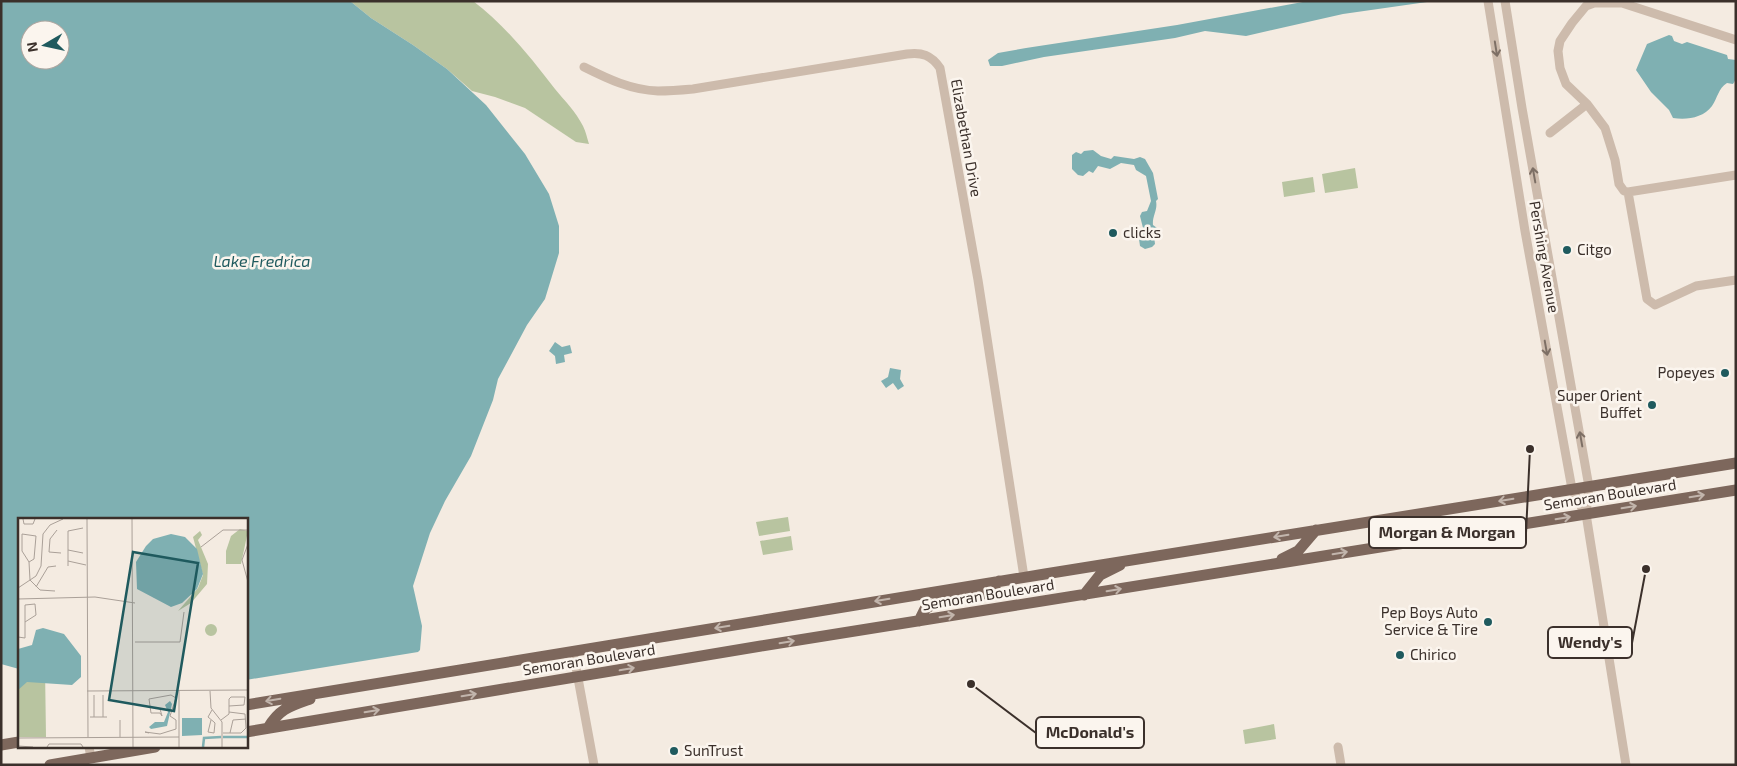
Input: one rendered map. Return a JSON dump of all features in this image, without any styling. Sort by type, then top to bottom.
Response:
[{"type":"main road","name":"Semoran Boulevard","points":[[248,704],[1736,463]]},
{"type":"main road","name":"Semoran Boulevard","points":[[248,732],[1736,490]]},
{"type":"main road","points":[[1269,565],[1298,551],[1316,530]]},
{"type":"main road","points":[[1084,595],[1100,575],[1130,560]]},
{"type":"main road","points":[[920,621],[925,609],[937,602],[988,593],[999,581]]},
{"type":"main road","points":[[268,728],[275,717],[286,708],[335,690]]},
{"type":"main road","points":[[1,745],[18,742]]},
{"type":"main road","points":[[50,765],[90,753],[144,748]]},
{"type":"street","points":[[1650,11],[1653,1]]},
{"type":"street","points":[[1488,4],[1506,2]]},
{"type":"street","name":"Pershing Avenue","points":[[1506,2],[1533,173],[1589,487],[1586,514],[1626,765]]},
{"type":"street","points":[[1736,40],[1622,3],[1594,3],[1586,6],[1572,23],[1560,41],[1558,51],[1560,68],[1566,84],[1587,104],[1605,128],[1615,160],[1619,184],[1624,191],[1628,192],[1736,175]]},
{"type":"street","name":"Pershing Avenue","points":[[1488,4],[1527,241],[1572,490],[1586,514]]},
{"type":"street","name":"Elizabethan Drive","points":[[584,67],[609,80],[634,88],[658,91],[694,90],[919,53],[928,55],[936,62],[940,68],[978,280],[1024,577]]},
{"type":"street","points":[[1550,133],[1587,104]]},
{"type":"street","points":[[1628,192],[1647,299],[1655,306],[1696,286],[1736,280]]},
{"type":"street","points":[[574,651],[594,765]]},
{"type":"street","points":[[1338,747],[1341,765]]},
{"type":"green space","points":[[350,1],[473,1],[485,10],[517,42],[570,107],[583,126],[589,144],[576,142],[525,108],[472,91],[447,69],[371,18]]},
{"type":"green space","points":[[1355,168],[1358,188],[1325,193],[1322,174]]},
{"type":"green space","points":[[1313,177],[1315,192],[1284,197],[1282,182]]},
{"type":"green space","points":[[788,517],[790,531],[759,536],[756,522]]},
{"type":"green space","points":[[791,536],[793,550],[763,555],[760,541]]},
{"type":"green space","points":[[1274,724],[1276,739],[1245,744],[1243,730]]},
{"type":"water","name":"Lake Fredrica","points":[[1,1],[350,1],[371,18],[447,69],[486,105],[525,154],[549,194],[559,226],[559,253],[545,299],[527,325],[498,379],[493,400],[471,456],[445,501],[430,533],[413,586],[422,626],[420,650],[418,652],[248,680],[248,518],[18,518],[18,669],[1,664]]},
{"type":"water","points":[[1308,1],[1455,1],[1427,2],[1343,14],[1246,36],[1205,31],[1175,38],[1044,57],[1002,66],[990,66],[988,60],[998,53],[1177,25]]},
{"type":"water","points":[[1669,35],[1672,36],[1674,41],[1682,44],[1687,42],[1727,55],[1728,59],[1736,60],[1736,79],[1733,84],[1727,83],[1724,85],[1712,106],[1699,116],[1684,119],[1673,118],[1669,110],[1651,92],[1636,70],[1647,44]]},
{"type":"water","points":[[1093,150],[1101,156],[1111,159],[1114,156],[1134,159],[1140,157],[1145,159],[1153,173],[1158,199],[1156,201],[1153,225],[1157,228],[1158,232],[1154,236],[1155,244],[1152,247],[1145,249],[1140,246],[1139,239],[1144,232],[1140,216],[1142,212],[1147,211],[1151,201],[1146,176],[1136,170],[1134,165],[1121,163],[1110,169],[1098,166],[1093,173],[1089,171],[1083,176],[1078,175],[1072,169],[1072,155],[1076,152],[1081,154],[1084,151]]},
{"type":"water","points":[[555,342],[562,347],[570,345],[572,353],[564,355],[565,362],[556,364],[555,356],[549,351]]},
{"type":"water","points":[[890,368],[901,370],[900,379],[904,386],[898,390],[893,383],[886,388],[881,381],[888,377]]},
{"type":"place","name":"clicks","points":[[1113,233]]},
{"type":"place","name":"Citgo","points":[[1567,250]]},
{"type":"place","name":"Popeyes","points":[[1725,373]]},
{"type":"place","name":"Super Orient Buffet","points":[[1652,405]]},
{"type":"place","name":"Morgan & Morgan","points":[[1530,449]]},
{"type":"place","name":"Wendy's","points":[[1646,569]]},
{"type":"place","name":"Pep Boys Auto Service & Tire","points":[[1488,622]]},
{"type":"place","name":"Chirico","points":[[1400,655]]},
{"type":"place","name":"McDonald's","points":[[971,684]]},
{"type":"place","name":"SunTrust","points":[[674,751]]}]
